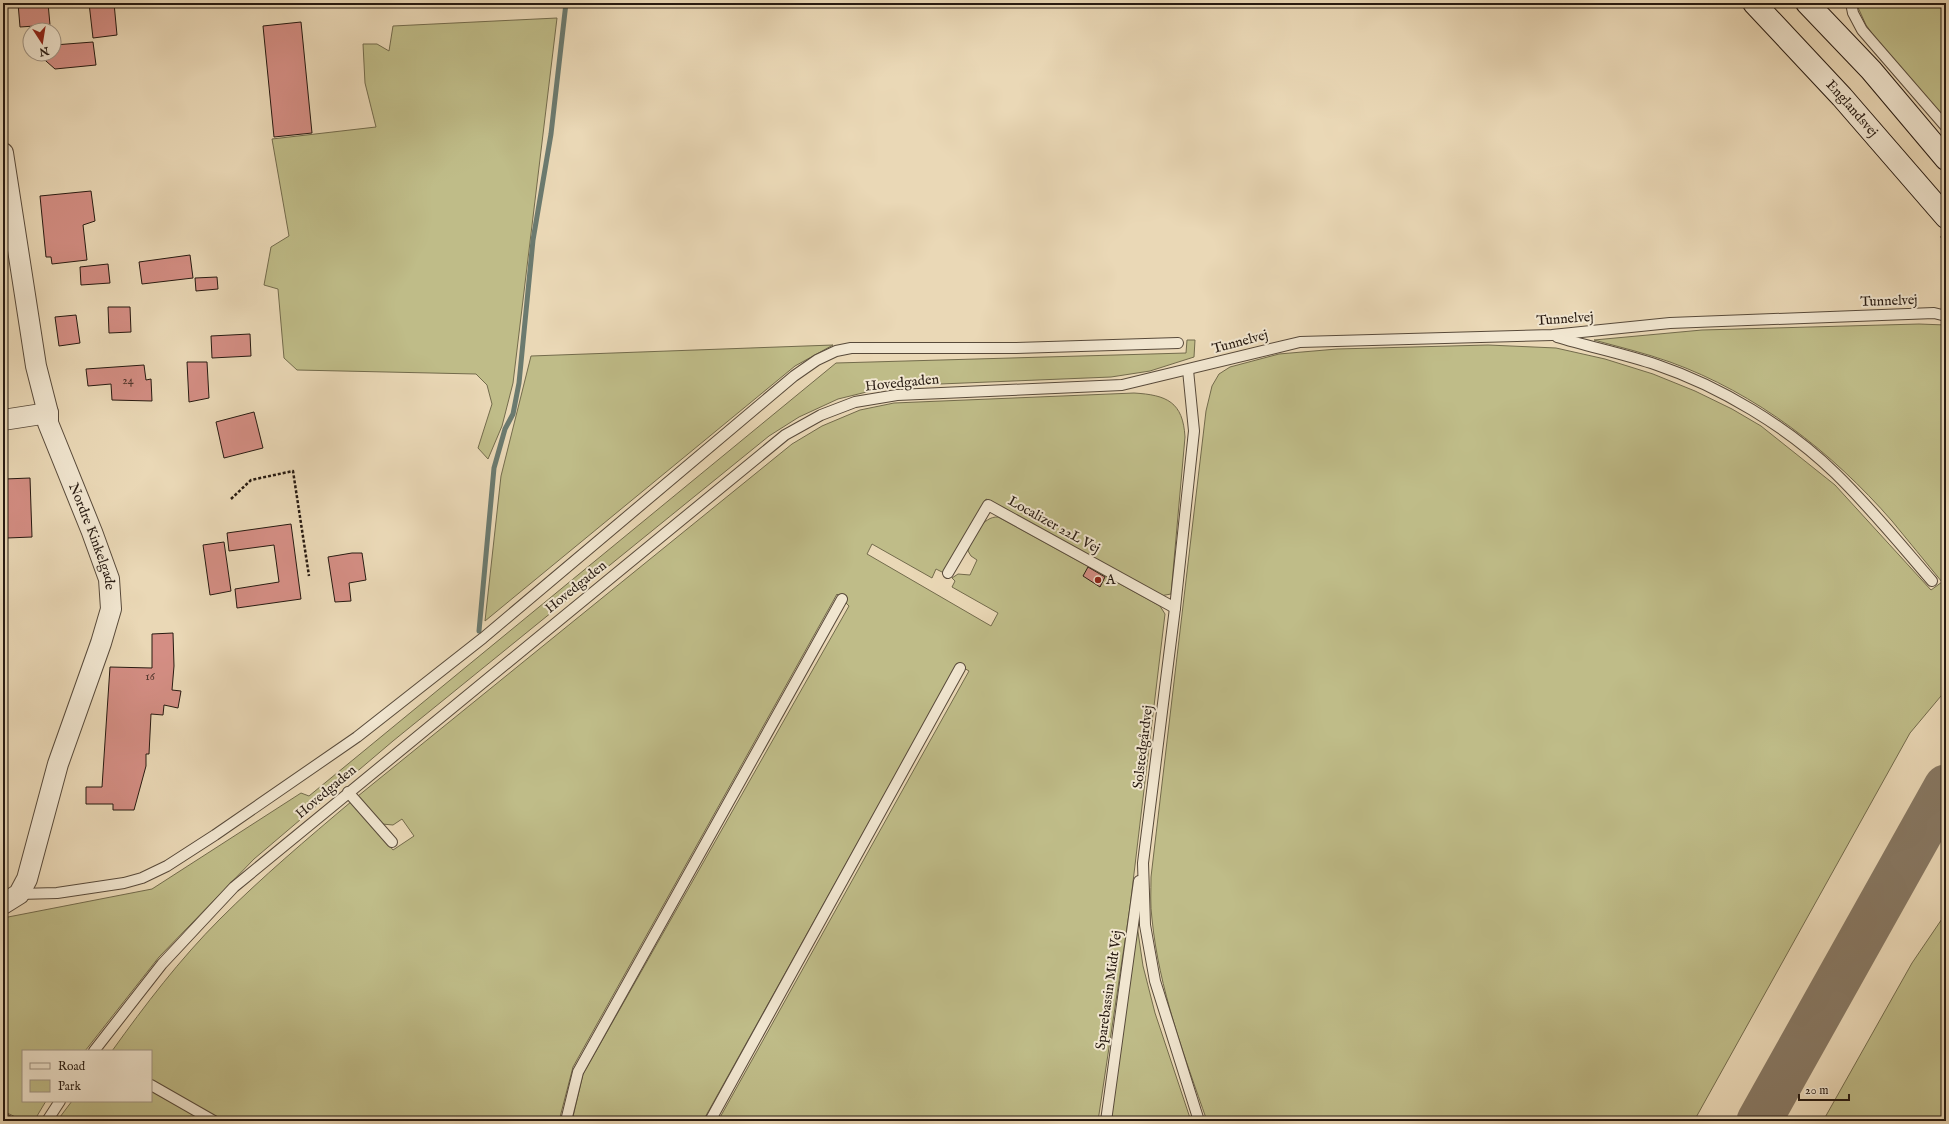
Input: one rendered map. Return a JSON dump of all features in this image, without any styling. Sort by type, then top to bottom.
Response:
[{"type":"main road","name":"Englandsvej","points":[[1754,3],[1842,97],[1946,217]]},
{"type":"main road","points":[[1807,3],[1871,70],[1946,159]]},
{"type":"street","name":"Nordre Kinkelgade","points":[[3,153],[36,366],[48,414],[48,423],[92,532],[109,580],[111,609],[101,643],[58,764],[28,879],[11,899]]},
{"type":"street","points":[[3,420],[48,414]]},
{"type":"lane","points":[[1851,3],[1853,13],[1862,30],[1946,127]]},
{"type":"lane","name":"Tunnelvej","points":[[1188,370],[1261,350],[1300,342],[1552,335],[1670,323],[1934,313],[1946,316]]},
{"type":"lane","points":[[1552,335],[1657,365],[1704,385],[1744,405],[1789,434],[1834,472],[1873,513],[1932,581]]},
{"type":"lane","points":[[11,899],[85,890],[130,882],[167,866],[214,835],[357,737],[483,638],[664,484],[794,376],[817,360],[836,351],[851,348],[1015,348],[1178,343]]},
{"type":"lane","name":"Solstedgårdvej","points":[[1188,370],[1194,431],[1175,608],[1143,863],[1144,925],[1155,981],[1199,1121]]},
{"type":"lane","name":"Hovedgaden","points":[[95,1050],[162,964],[234,886],[785,435],[821,415],[855,402],[897,395],[1122,386],[1188,370]]},
{"type":"lane","name":"Localizer 22L Vej","points":[[948,573],[988,505],[1175,608]]},
{"type":"lane","points":[[566,1121],[578,1072],[842,599]]},
{"type":"lane","points":[[710,1121],[960,668]]},
{"type":"lane","points":[[348,792],[392,842]]},
{"type":"lane","name":"Sparebassin Midt Vej","points":[[1106,1121],[1137,892],[1143,863]]},
{"type":"lane","points":[[152,1086],[214,1121]]},
{"type":"lane","points":[[47,1121],[59,1102]]},
{"type":"lane","points":[[3,1118],[8,1121]]},
{"type":"path","points":[[231,499],[252,480],[292,472],[309,576]]},
{"type":"green space","points":[[1856,3],[1946,3],[1946,121],[1879,43],[1866,25]]},
{"type":"green space","points":[[557,18],[513,383],[502,426],[488,459],[478,448],[492,404],[487,385],[476,374],[297,370],[284,358],[278,289],[264,285],[271,247],[289,236],[272,139],[376,127],[365,83],[363,44],[377,44],[389,51],[393,26]]},
{"type":"green space","points":[[1919,324],[1946,325],[1946,690],[1910,733],[1694,1121],[1207,1121],[1174,1022],[1160,971],[1151,914],[1151,877],[1206,411],[1212,386],[1219,374],[1230,367],[1279,354],[1337,349],[1488,345],[1556,348],[1605,359],[1653,374],[1695,391],[1732,409],[1761,426],[1835,485],[1931,590],[1942,582],[1892,521],[1844,471],[1791,427],[1733,390],[1702,375],[1661,359],[1594,340],[1702,330]]},
{"type":"green space","points":[[1187,340],[1195,340],[1194,357],[1150,371],[1111,377],[891,386],[838,399],[799,417],[769,436],[393,741],[254,859],[159,957],[86,1050],[22,1050],[22,1102],[45,1102],[34,1121],[24,1121],[3,1111],[3,918],[152,889],[301,793],[309,796],[836,363],[1186,353]]},
{"type":"green space","points":[[833,345],[795,366],[485,621],[501,476],[531,356]]},
{"type":"green space","points":[[1134,393],[1156,396],[1171,403],[1177,408],[1184,425],[1185,437],[1171,594],[1160,596],[986,499],[944,573],[936,569],[932,578],[872,544],[867,554],[991,626],[998,613],[952,587],[955,581],[952,578],[958,574],[970,575],[977,560],[971,556],[968,551],[972,540],[983,524],[988,520],[998,517],[1160,606],[1165,614],[1130,907],[1098,1121],[718,1121],[969,671],[957,664],[703,1121],[572,1121],[583,1074],[849,606],[837,594],[573,1067],[559,1121],[224,1121],[152,1081],[152,1050],[113,1050],[163,983],[205,934],[268,873],[352,801],[393,850],[414,836],[402,819],[393,825],[382,824],[358,796],[792,444],[822,426],[860,410],[894,403]]},
{"type":"green space","points":[[1946,913],[1946,1121],[1823,1121],[1912,963]]},
{"type":"green space","points":[[1137,925],[1143,966],[1155,1013],[1191,1121],[1110,1121]]},
{"type":"green space","points":[[152,1092],[204,1121],[57,1121],[71,1102],[152,1102]]},
{"type":"building","points":[[18,3],[48,3],[50,22],[22,22],[22,27],[20,27]]},
{"type":"building","points":[[89,3],[114,3],[117,35],[93,38]]},
{"type":"building","points":[[301,22],[312,133],[274,137],[263,26]]},
{"type":"building","points":[[93,42],[96,65],[55,69],[47,62],[62,62],[62,44]]},
{"type":"building","points":[[91,191],[95,221],[83,225],[87,260],[52,264],[51,257],[46,257],[40,196]]},
{"type":"building","points":[[190,255],[193,278],[142,284],[139,262]]},
{"type":"building","points":[[108,264],[110,283],[81,285],[80,267]]},
{"type":"building","points":[[217,277],[218,289],[196,291],[195,278]]},
{"type":"building","points":[[108,307],[130,307],[131,332],[109,333]]},
{"type":"building","points":[[76,315],[80,343],[59,346],[55,317]]},
{"type":"building","points":[[250,334],[251,356],[212,358],[211,336]]},
{"type":"building","points":[[187,362],[207,362],[209,398],[189,402]]},
{"type":"building","points":[[144,365],[146,380],[151,379],[152,401],[112,400],[111,384],[88,386],[86,369]]},
{"type":"building","points":[[254,412],[263,448],[224,458],[216,422]]},
{"type":"building","points":[[30,478],[32,537],[7,538],[5,479]]},
{"type":"building","points":[[291,524],[301,599],[237,608],[235,589],[279,582],[274,545],[229,551],[227,533]]},
{"type":"building","points":[[224,542],[231,591],[210,595],[203,545]]},
{"type":"building","points":[[362,553],[366,580],[349,583],[351,601],[335,602],[328,557]]},
{"type":"building","points":[[1088,567],[1105,577],[1100,587],[1083,576]]},
{"type":"building","points":[[173,633],[174,666],[172,690],[181,691],[178,708],[164,705],[163,715],[151,714],[149,754],[146,754],[146,766],[134,810],[113,810],[113,804],[86,804],[86,787],[102,787],[110,667],[152,668],[152,634]]},
{"type":"waterway","points":[[479,631],[494,468],[505,429],[513,414],[519,383],[533,240],[551,134],[566,3]]},
{"type":"taxiway","points":[[1759,1121],[1946,787]]},
{"type":"place","name":"A","points":[[1098,580]]}]
